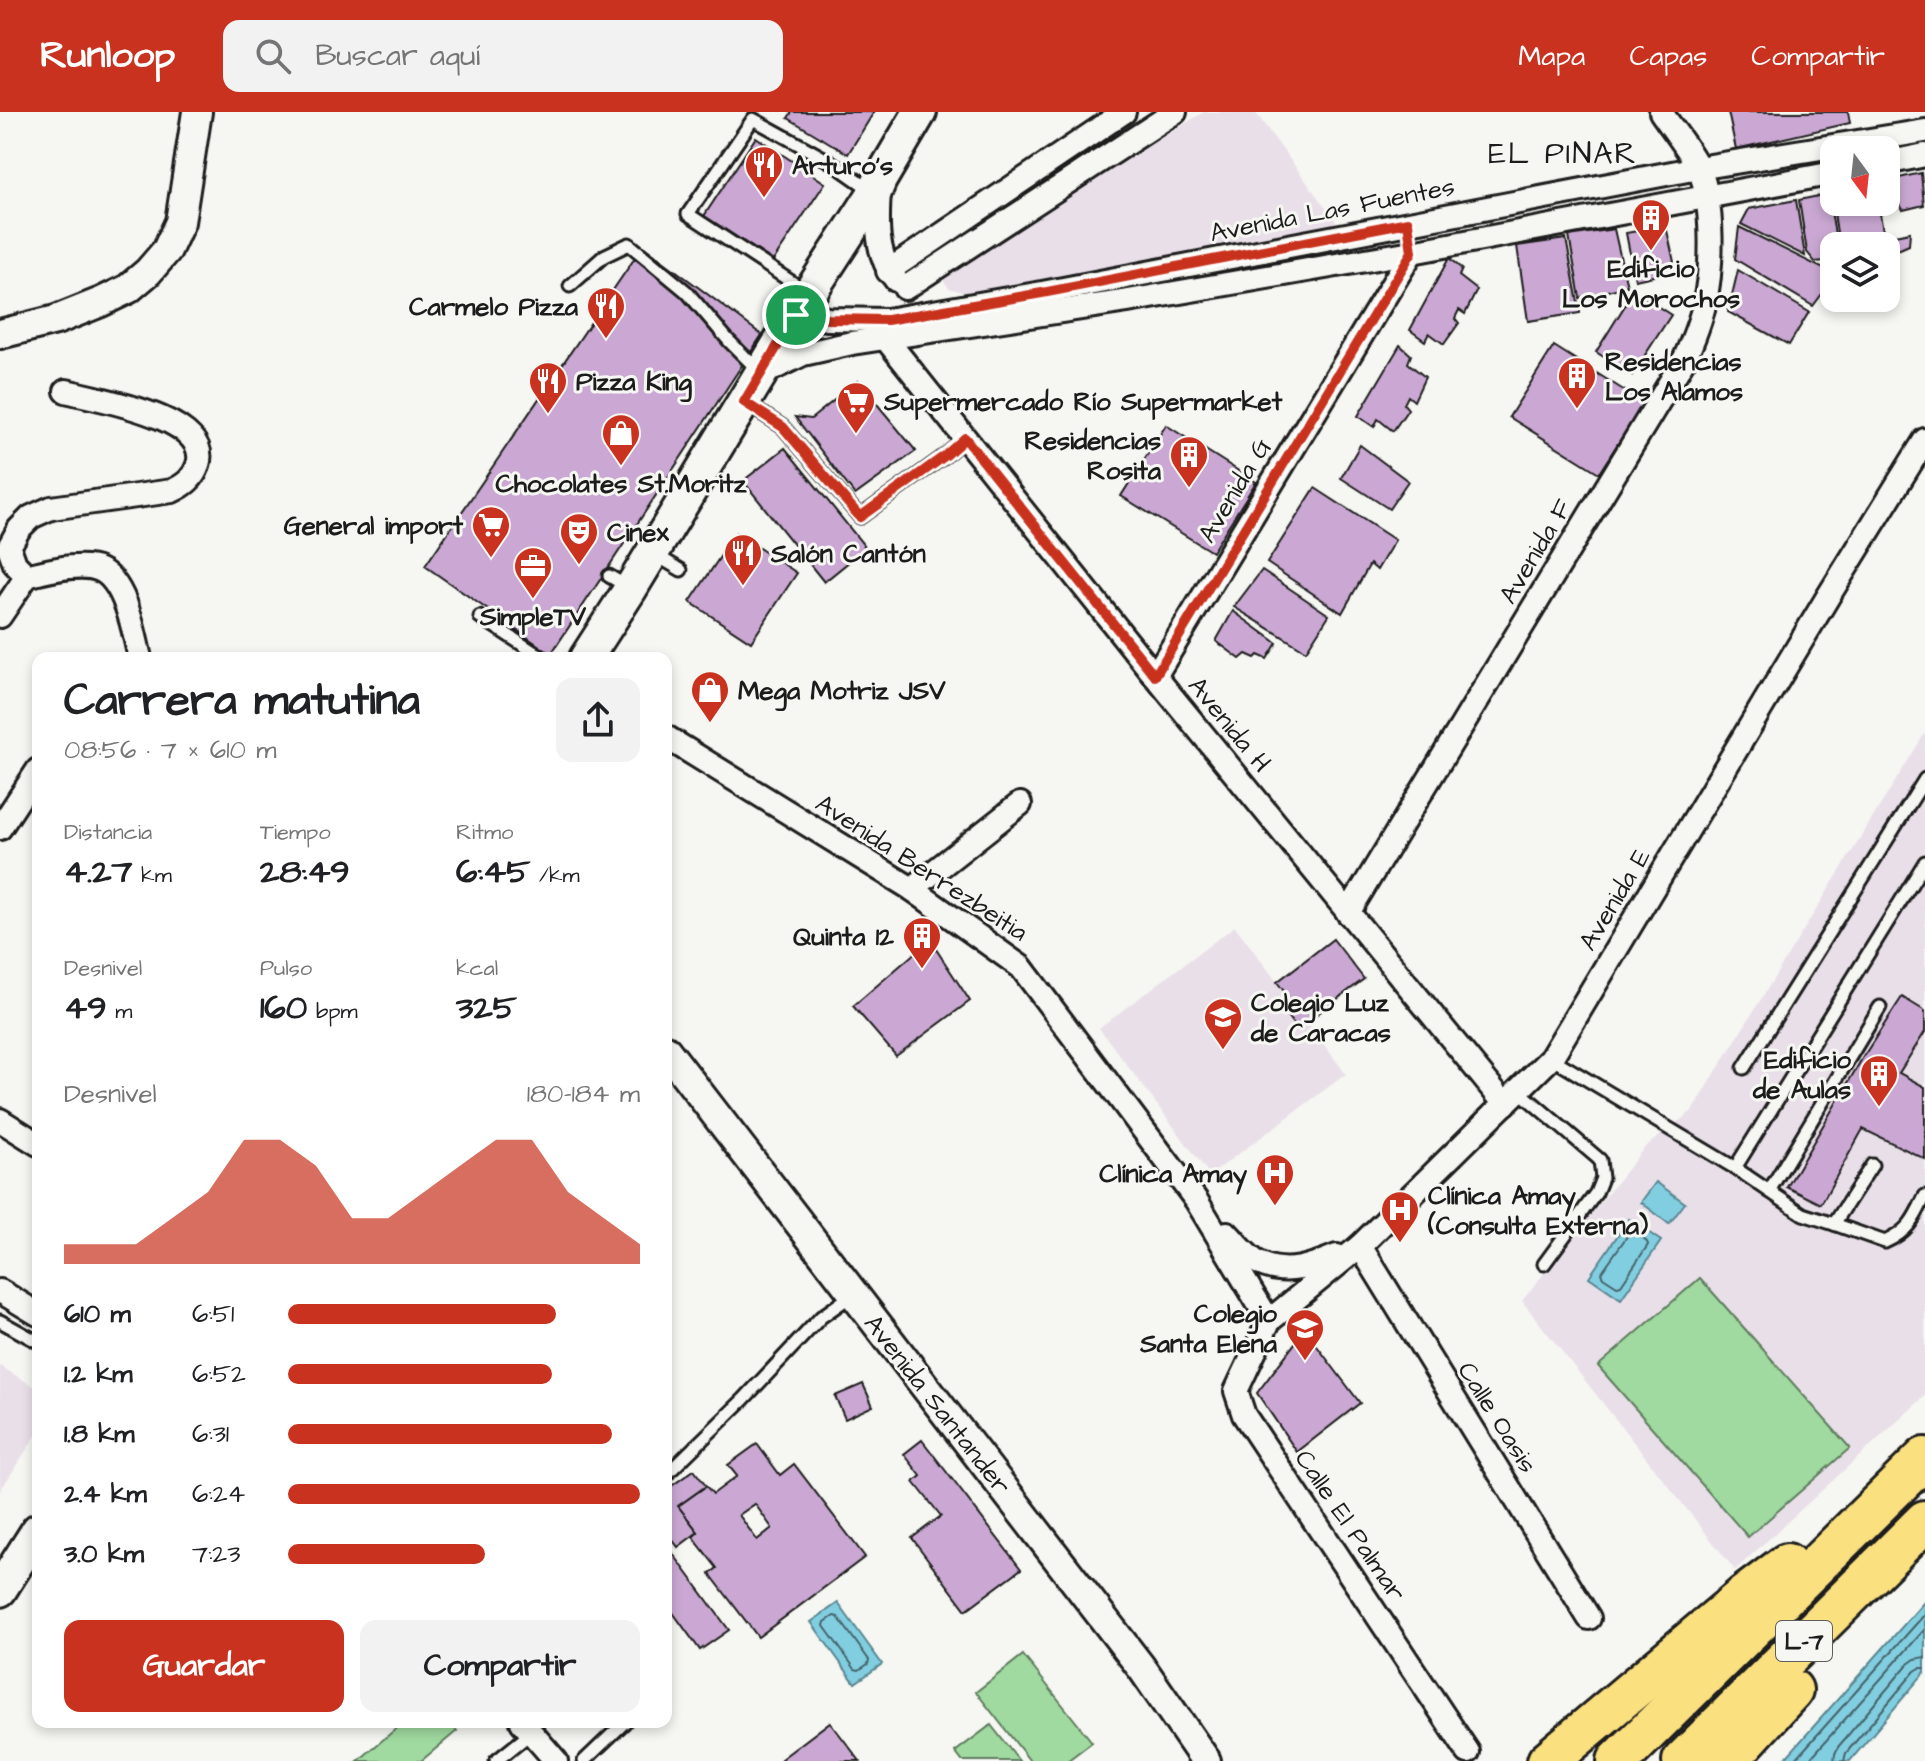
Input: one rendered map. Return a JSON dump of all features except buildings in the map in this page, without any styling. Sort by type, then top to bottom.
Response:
[{"type":"highway","name":"L-7","points":[[1618,1761],[1925,1458]]},
{"type":"highway","name":"L-7","points":[[1683,1761],[1925,1521]]},
{"type":"highway","points":[[1548,1761],[1743,1597],[1789,1562],[1854,1527]]},
{"type":"highway","points":[[1727,1761],[1925,1550]]},
{"type":"main road","points":[[589,652],[620,582],[652,553],[878,186],[920,112]]},
{"type":"main road","points":[[0,1590],[14,1560],[32,1538]]},
{"type":"street","points":[[0,334],[56,320],[101,302],[128,289],[148,272],[167,250],[180,222],[197,112]]},
{"type":"street","points":[[888,271],[1124,112]]},
{"type":"street","points":[[905,288],[1175,112]]},
{"type":"street","name":"Avenida F","points":[[1348,913],[1685,358],[1697,330],[1709,279],[1707,198],[1698,168],[1661,112]]},
{"type":"street","points":[[1920,112],[1925,120]]},
{"type":"street","name":"Avenida Las Fuentes","points":[[802,305],[828,319],[887,320],[1698,168],[1925,131]]},
{"type":"street","points":[[1900,160],[1925,155]]},
{"type":"street","name":"Avenida Las Fuentes","points":[[761,373],[803,354],[852,343],[1128,301],[1412,252],[1820,176]]},
{"type":"street","points":[[878,186],[877,234],[888,271],[916,295],[958,308]]},
{"type":"street","points":[[1408,222],[1412,252]]},
{"type":"street","name":"Avenida G","points":[[1155,676],[1412,252]]},
{"type":"street","name":"Avenida H","points":[[886,339],[1348,913],[1512,1097]]},
{"type":"street","points":[[27,576],[15,564],[9,547],[19,529],[31,517],[51,508],[172,491],[185,485],[195,472],[200,457],[194,439],[160,416],[66,391]]},
{"type":"street","name":"Avenida E","points":[[1269,1321],[1360,1246],[1551,1058],[1925,440]]},
{"type":"street","points":[[0,616],[27,576],[73,568],[101,570],[114,580],[124,600],[138,652]]},
{"type":"street","name":"Avenida Berrezbeitia","points":[[672,741],[912,889],[1021,967],[1196,1200],[1269,1321]]},
{"type":"street","points":[[0,828],[32,779]]},
{"type":"street","points":[[912,889],[1020,804]]},
{"type":"street","name":"Avenida Santander","points":[[672,1058],[1144,1671],[1206,1761]]},
{"type":"street","points":[[0,1120],[32,1140]]},
{"type":"street","name":"Avenida Berrezbeitia","points":[[1196,1200],[1260,1264],[1296,1269],[1316,1265],[1360,1246]]},
{"type":"street","name":"Calle Oasis","points":[[1360,1246],[1589,1618]]},
{"type":"street","points":[[0,1291],[32,1310]]},
{"type":"street","name":"Calle El Palmar","points":[[1269,1321],[1236,1391],[1244,1415],[1468,1752]]},
{"type":"street","points":[[527,1728],[556,1761]]},
{"type":"lane","points":[[802,305],[688,214],[753,119],[878,186]]},
{"type":"lane","points":[[570,286],[604,256],[629,244],[687,292],[761,373]]},
{"type":"lane","points":[[744,402],[783,427],[860,517],[965,438]]},
{"type":"lane","points":[[652,553],[681,570]]},
{"type":"lane","points":[[480,617],[534,652]]},
{"type":"lane","points":[[1744,1068],[1925,779]]},
{"type":"lane","points":[[1735,1168],[1925,862]]},
{"type":"lane","points":[[1769,1191],[1880,1007]]},
{"type":"lane","points":[[1551,1058],[1735,1168],[1803,1214],[1885,1242],[1901,1235],[1913,1222],[1925,1196]]},
{"type":"lane","points":[[1512,1097],[1600,1160],[1602,1178],[1596,1193],[1544,1264]]},
{"type":"lane","points":[[1834,1224],[1872,1165]]},
{"type":"lane","points":[[672,1469],[821,1317],[853,1294]]},
{"type":"lane","points":[[0,1321],[32,1339]]},
{"type":"lane","points":[[496,1761],[527,1728]]},
{"type":"lane","points":[[584,1761],[619,1728]]},
{"type":"shaded area","points":[[1204,112],[1255,112],[1342,230],[972,295],[949,288],[941,277],[1049,207]]},
{"type":"shaded area","points":[[1925,733],[1925,1396],[1735,1570],[1522,1301],[1645,1147],[1692,1111]]},
{"type":"shaded area","name":"Colegio Luz de Caracas","points":[[1235,926],[1346,1074],[1210,1175],[1099,1028]]},
{"type":"shaded area","points":[[0,1366],[32,1385],[32,1441],[0,1491]]},
{"type":"green space","points":[[1700,1278],[1850,1448],[1748,1537],[1598,1366]]},
{"type":"green space","points":[[1023,1655],[1092,1742],[1067,1761],[1030,1761],[976,1692]]},
{"type":"green space","points":[[991,1725],[1019,1761],[962,1761],[955,1752]]},
{"type":"green space","points":[[397,1728],[454,1728],[457,1731],[421,1761],[358,1761]]},
{"type":"water","points":[[1656,1182],[1685,1203],[1669,1224],[1641,1202]]},
{"type":"water","points":[[1629,1219],[1661,1241],[1621,1299],[1589,1277]]},
{"type":"water","points":[[1925,1601],[1925,1672],[1850,1761],[1783,1761]]},
{"type":"water","points":[[838,1603],[882,1664],[855,1683],[811,1622]]},
{"type":"place","name":"Arturo's","points":[[764,199]]},
{"type":"place","name":"Edificio Los Morochos","points":[[1651,252]]},
{"type":"place","name":"Carmelo Pizza","points":[[606,340]]},
{"type":"place","name":"Residencias Los Alamos","points":[[1577,410]]},
{"type":"place","name":"Pizza King","points":[[548,415]]},
{"type":"place","name":"Supermercado Río Supermarket","points":[[856,435]]},
{"type":"place","name":"Chocolates St.Moritz","points":[[621,467]]},
{"type":"place","name":"Residencias Rosita","points":[[1189,489]]},
{"type":"place","name":"General import","points":[[491,559]]},
{"type":"place","name":"Cinex","points":[[579,566]]},
{"type":"place","name":"Salón Cantón","points":[[743,587]]},
{"type":"place","name":"SimpleTV","points":[[533,600]]},
{"type":"place","name":"Mega Motriz JSV","points":[[710,724]]},
{"type":"place","name":"Quinta 12","points":[[922,970]]},
{"type":"place","name":"Colegio Luz de Caracas","points":[[1223,1051]]},
{"type":"place","name":"Edificio de Aulas","points":[[1879,1108]]},
{"type":"place","name":"Clínica Amay","points":[[1275,1207]]},
{"type":"place","name":"Clínica Amay (Consulta Externa)","points":[[1400,1244]]},
{"type":"place","name":"Colegio Santa Elena","points":[[1305,1362]]},
{"type":"district","name":"EL PINAR","points":[[1563,153]]},
{"type":"route","points":[[1408,222],[1412,252],[1155,676],[965,438],[860,517],[783,427],[744,402],[796,315],[887,320],[1408,222]]}]
